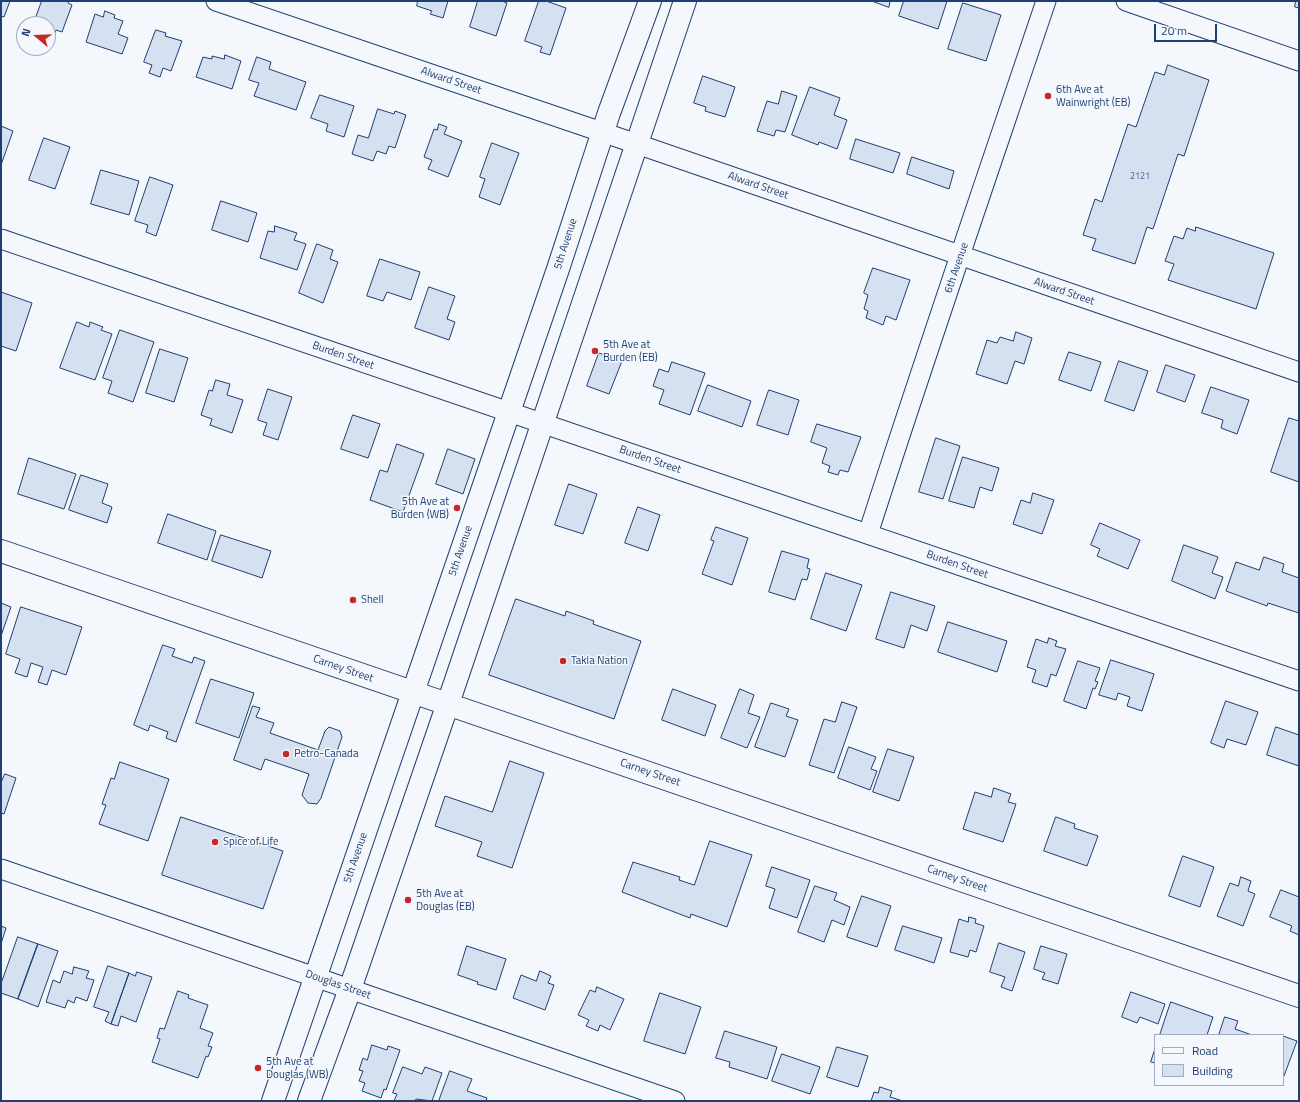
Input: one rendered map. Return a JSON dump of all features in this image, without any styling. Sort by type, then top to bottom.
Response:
[{"type":"main road","name":"5th Avenue","points":[[273,1101],[509,412],[603,132],[650,1]]},
{"type":"main road","points":[[309,1101],[350,989],[448,703],[685,1]]},
{"type":"main road","name":"Carney Street","points":[[1,551],[1299,996]]},
{"type":"street","name":"Alward Street","points":[[216,1],[603,132],[961,256],[1298,367]]},
{"type":"street","name":"6th Avenue","points":[[868,534],[914,390],[961,256],[1046,1]]},
{"type":"street","points":[[1126,1],[1299,61]]},
{"type":"street","name":"Burden Street","points":[[1,240],[1299,681]]},
{"type":"street","name":"Douglas Street","points":[[1,869],[675,1101]]},
{"type":"building","points":[[1,1],[10,1],[4,17],[1,16]]},
{"type":"building","points":[[42,1],[69,1],[68,3],[72,5],[62,32],[56,30],[56,16],[37,16]]},
{"type":"building","points":[[418,1],[448,1],[443,18],[430,14],[432,11],[417,6]]},
{"type":"building","points":[[478,1],[502,1],[507,3],[496,36],[470,27]]},
{"type":"building","points":[[539,1],[546,1],[566,8],[550,55],[540,52],[542,47],[525,41]]},
{"type":"building","points":[[872,1],[890,1],[889,7]]},
{"type":"building","points":[[904,1],[947,1],[938,29],[899,16]]},
{"type":"building","points":[[1296,1],[1299,1],[1299,8],[1295,7]]},
{"type":"building","points":[[963,3],[1001,15],[986,61],[948,49]]},
{"type":"building","points":[[105,11],[115,15],[114,18],[123,21],[118,34],[128,38],[122,54],[86,42],[95,14],[103,17]]},
{"type":"building","points":[[156,30],[166,33],[165,36],[182,41],[171,71],[163,68],[160,77],[149,73],[152,65],[144,62]]},
{"type":"building","points":[[225,55],[241,61],[232,89],[196,77],[203,57],[212,59],[212,56],[224,59]]},
{"type":"building","points":[[257,57],[271,62],[269,69],[306,82],[296,110],[254,96],[259,83],[249,80]]},
{"type":"building","points":[[1168,65],[1209,80],[1184,156],[1178,154],[1153,229],[1147,227],[1135,264],[1092,250],[1096,239],[1083,235],[1095,199],[1102,202],[1128,124],[1136,127],[1155,72],[1164,75]]},
{"type":"building","points":[[703,76],[735,87],[725,117],[705,111],[706,107],[694,103]]},
{"type":"building","points":[[810,87],[840,98],[834,115],[847,120],[837,149],[819,142],[818,145],[792,135]]},
{"type":"building","points":[[782,91],[797,96],[785,132],[776,130],[774,136],[757,131],[767,101],[778,104]]},
{"type":"building","points":[[320,95],[354,106],[344,137],[326,131],[328,124],[311,118]]},
{"type":"building","points":[[378,109],[394,114],[395,111],[406,115],[395,148],[389,146],[386,154],[377,151],[373,161],[352,154],[358,135],[368,138]]},
{"type":"building","points":[[439,124],[447,127],[444,134],[462,141],[448,177],[428,169],[432,160],[424,157],[434,129],[437,130]]},
{"type":"building","points":[[1,126],[13,131],[1,165]]},
{"type":"building","points":[[44,138],[70,147],[55,189],[29,180]]},
{"type":"building","points":[[856,139],[900,153],[893,173],[850,159]]},
{"type":"building","points":[[492,143],[519,153],[500,205],[479,197],[485,179],[480,177]]},
{"type":"building","points":[[912,157],[954,171],[949,189],[907,174]]},
{"type":"building","points":[[101,170],[139,181],[129,215],[91,204]]},
{"type":"building","points":[[150,177],[173,185],[156,236],[146,232],[148,225],[135,221]]},
{"type":"building","points":[[221,201],[257,213],[248,242],[212,230]]},
{"type":"building","points":[[275,226],[297,233],[294,240],[306,244],[297,270],[260,258],[268,231],[274,232]]},
{"type":"building","points":[[1196,227],[1274,253],[1256,309],[1168,280],[1174,264],[1165,261],[1174,236],[1183,239],[1187,228],[1195,231]]},
{"type":"building","points":[[317,244],[333,250],[330,259],[338,262],[323,303],[299,293]]},
{"type":"building","points":[[380,259],[420,272],[411,300],[387,292],[383,301],[367,296]]},
{"type":"building","points":[[873,268],[910,280],[896,320],[886,316],[883,325],[866,318],[868,311],[864,309],[868,295],[864,293]]},
{"type":"building","points":[[429,287],[455,296],[447,319],[455,322],[449,340],[415,328]]},
{"type":"building","points":[[1,292],[32,303],[16,351],[1,346]]},
{"type":"building","points":[[77,322],[89,327],[90,322],[103,327],[101,330],[112,334],[95,380],[60,368]]},
{"type":"building","points":[[120,330],[154,342],[133,402],[108,393],[112,381],[103,378]]},
{"type":"building","points":[[1016,332],[1032,338],[1024,364],[1015,361],[1007,384],[976,374],[987,340],[997,343],[1000,337],[1013,341]]},
{"type":"building","points":[[160,349],[188,358],[174,402],[146,393]]},
{"type":"building","points":[[1069,352],[1101,362],[1091,391],[1059,380]]},
{"type":"building","points":[[599,353],[622,361],[609,394],[587,386]]},
{"type":"building","points":[[1119,361],[1148,371],[1134,411],[1105,401]]},
{"type":"building","points":[[672,362],[705,373],[690,415],[659,404],[664,390],[653,386],[659,369],[668,372]]},
{"type":"building","points":[[1166,365],[1195,375],[1185,402],[1157,392]]},
{"type":"building","points":[[216,380],[230,384],[227,395],[243,400],[232,433],[210,425],[212,419],[201,415],[209,390],[212,391]]},
{"type":"building","points":[[708,385],[751,401],[742,427],[698,411]]},
{"type":"building","points":[[1211,387],[1249,400],[1237,434],[1221,428],[1223,420],[1202,413]]},
{"type":"building","points":[[268,389],[292,397],[278,440],[263,435],[267,423],[258,420]]},
{"type":"building","points":[[769,390],[799,400],[788,435],[757,425]]},
{"type":"building","points":[[353,415],[380,424],[368,458],[341,449]]},
{"type":"building","points":[[1289,418],[1299,421],[1299,482],[1271,472]]},
{"type":"building","points":[[817,424],[861,437],[848,472],[840,470],[838,475],[828,472],[830,466],[822,463],[827,448],[811,442]]},
{"type":"building","points":[[936,438],[960,446],[943,499],[919,492]]},
{"type":"building","points":[[397,444],[424,454],[403,512],[370,500],[380,470],[387,472]]},
{"type":"building","points":[[448,449],[475,459],[463,494],[436,484]]},
{"type":"building","points":[[963,457],[999,468],[992,491],[980,487],[974,508],[949,501]]},
{"type":"building","points":[[29,458],[76,474],[64,509],[18,494]]},
{"type":"building","points":[[81,475],[108,484],[102,503],[112,507],[107,523],[69,510]]},
{"type":"building","points":[[569,484],[597,494],[583,534],[555,525]]},
{"type":"building","points":[[1033,493],[1054,500],[1042,534],[1013,524],[1021,500],[1030,503]]},
{"type":"building","points":[[638,507],[660,515],[648,551],[625,543]]},
{"type":"building","points":[[168,514],[216,531],[207,560],[158,543]]},
{"type":"building","points":[[1100,523],[1140,540],[1128,569],[1097,556],[1100,549],[1091,545]]},
{"type":"building","points":[[716,527],[748,538],[732,585],[702,574],[714,541],[711,540]]},
{"type":"building","points":[[221,535],[271,551],[262,578],[212,561]]},
{"type":"building","points":[[1184,545],[1218,557],[1212,573],[1223,577],[1215,599],[1172,581]]},
{"type":"building","points":[[782,551],[809,559],[807,568],[810,569],[807,580],[802,579],[795,600],[769,592]]},
{"type":"building","points":[[1264,557],[1284,564],[1282,572],[1299,578],[1299,613],[1268,603],[1267,606],[1226,591],[1236,562],[1259,570]]},
{"type":"building","points":[[826,573],[862,585],[846,631],[811,619]]},
{"type":"building","points":[[891,592],[935,606],[927,631],[911,625],[904,648],[876,639]]},
{"type":"building","points":[[516,599],[565,616],[566,611],[594,621],[593,624],[641,641],[614,719],[489,675]]},
{"type":"building","points":[[1,603],[11,607],[1,636]]},
{"type":"building","points":[[21,607],[82,627],[66,675],[52,670],[47,685],[38,682],[43,667],[31,663],[27,677],[15,673],[20,659],[6,654]]},
{"type":"building","points":[[948,622],[1007,641],[997,672],[938,652]]},
{"type":"building","points":[[1049,638],[1057,641],[1055,646],[1066,649],[1056,676],[1051,674],[1047,687],[1032,682],[1036,670],[1027,667],[1036,639],[1047,643]]},
{"type":"building","points":[[163,645],[175,649],[172,656],[192,663],[194,657],[205,661],[176,742],[166,738],[168,732],[150,725],[148,731],[134,725]]},
{"type":"building","points":[[1111,660],[1154,674],[1142,711],[1127,706],[1130,697],[1118,693],[1116,700],[1099,695]]},
{"type":"building","points":[[1078,661],[1100,668],[1095,681],[1098,682],[1095,689],[1093,688],[1086,709],[1064,701]]},
{"type":"building","points":[[211,679],[254,693],[239,738],[196,723]]},
{"type":"building","points":[[673,689],[716,705],[705,736],[662,720]]},
{"type":"building","points":[[740,689],[754,695],[748,713],[760,717],[747,748],[721,738]]},
{"type":"building","points":[[1226,701],[1258,712],[1246,745],[1227,739],[1224,748],[1211,743]]},
{"type":"building","points":[[842,702],[857,707],[834,773],[809,765],[824,719],[835,722]]},
{"type":"building","points":[[771,703],[789,709],[786,716],[798,720],[785,757],[755,747]]},
{"type":"building","name":"Petro-Canada","points":[[253,706],[260,708],[256,717],[274,723],[270,733],[318,750],[325,731],[329,727],[340,731],[342,737],[321,798],[317,804],[308,803],[302,795],[309,774],[265,759],[261,770],[234,760]]},
{"type":"building","points":[[1276,727],[1299,735],[1299,766],[1267,755]]},
{"type":"building","points":[[849,747],[876,757],[871,769],[877,771],[870,790],[838,778]]},
{"type":"building","points":[[888,749],[914,757],[899,801],[873,792]]},
{"type":"building","points":[[510,761],[544,773],[512,868],[477,856],[482,842],[435,826],[445,796],[492,812]]},
{"type":"building","points":[[120,762],[169,779],[148,841],[99,824],[106,805],[102,804],[111,778],[114,779]]},
{"type":"building","points":[[5,774],[16,778],[4,814],[1,813],[1,783]]},
{"type":"building","points":[[994,788],[1011,794],[1008,802],[1016,804],[1003,842],[963,829],[975,792],[991,797]]},
{"type":"building","points":[[181,817],[283,851],[263,909],[162,875]]},
{"type":"building","points":[[1056,817],[1075,824],[1074,828],[1098,836],[1087,866],[1044,851]]},
{"type":"building","points":[[710,841],[752,855],[727,927],[691,914],[690,918],[622,892],[633,862],[680,877],[679,880],[694,885]]},
{"type":"building","points":[[1183,856],[1214,867],[1200,907],[1169,896]]},
{"type":"building","points":[[772,867],[810,880],[797,918],[769,908],[775,889],[766,886]]},
{"type":"building","points":[[1241,877],[1251,881],[1248,891],[1255,894],[1243,926],[1217,916],[1230,883],[1238,886]]},
{"type":"building","points":[[815,886],[837,893],[834,900],[850,907],[844,925],[832,920],[824,942],[798,932]]},
{"type":"building","points":[[1281,890],[1299,897],[1299,935],[1290,931],[1292,926],[1270,917]]},
{"type":"building","points":[[862,896],[891,906],[877,947],[847,937]]},
{"type":"building","points":[[969,917],[976,919],[975,923],[984,926],[976,952],[970,950],[968,957],[950,952],[959,919],[968,922]]},
{"type":"building","points":[[1,926],[6,928],[1,944]]},
{"type":"building","points":[[903,926],[942,938],[934,963],[895,950]]},
{"type":"building","points":[[18,937],[38,944],[18,999],[1,993],[1,984]]},
{"type":"building","points":[[999,943],[1025,952],[1012,991],[1001,987],[1005,977],[990,972]]},
{"type":"building","points":[[38,944],[58,951],[38,1007],[18,999]]},
{"type":"building","points":[[467,946],[506,959],[496,990],[477,984],[478,982],[458,975]]},
{"type":"building","points":[[1041,946],[1067,954],[1058,984],[1042,979],[1045,973],[1034,969]]},
{"type":"building","points":[[108,966],[129,973],[111,1024],[105,1021],[109,1012],[94,1007]]},
{"type":"building","points":[[74,967],[89,971],[86,978],[94,980],[87,1001],[76,997],[74,1003],[68,1000],[65,1008],[46,1002],[53,980],[60,983],[64,971],[72,974]]},
{"type":"building","points":[[540,971],[551,976],[548,983],[554,985],[545,1010],[513,998],[521,975],[536,981]]},
{"type":"building","points":[[137,972],[152,977],[136,1022],[121,1016],[118,1026],[111,1024],[129,973],[135,976]]},
{"type":"building","points":[[597,987],[624,999],[610,1030],[600,1025],[598,1031],[586,1026],[589,1020],[578,1015],[590,990],[595,992]]},
{"type":"building","points":[[178,991],[189,995],[188,998],[208,1005],[200,1028],[213,1033],[208,1046],[212,1047],[208,1057],[206,1056],[198,1078],[152,1062],[160,1039],[157,1038],[160,1028],[164,1029]]},
{"type":"building","points":[[1131,992],[1165,1004],[1158,1024],[1140,1017],[1137,1023],[1122,1017]]},
{"type":"building","points":[[660,993],[701,1007],[685,1054],[644,1041]]},
{"type":"building","points":[[1171,1002],[1213,1017],[1207,1034],[1160,1034]]},
{"type":"building","points":[[1225,1017],[1238,1021],[1235,1029],[1249,1034],[1219,1034]]},
{"type":"building","points":[[725,1031],[777,1047],[767,1079],[729,1067],[730,1062],[716,1058]]},
{"type":"building","points":[[1284,1036],[1297,1041],[1284,1076]]},
{"type":"building","points":[[372,1045],[387,1050],[388,1046],[400,1050],[386,1090],[384,1089],[381,1098],[362,1091],[365,1083],[359,1081],[363,1071],[359,1070],[363,1058],[367,1060]]},
{"type":"building","points":[[837,1047],[868,1056],[858,1087],[827,1077]]},
{"type":"building","points":[[1154,1052],[1154,1063],[1151,1062]]},
{"type":"building","points":[[782,1054],[820,1067],[810,1094],[772,1081]]},
{"type":"building","points":[[403,1067],[422,1074],[425,1067],[442,1073],[432,1101],[416,1099],[415,1101],[394,1101],[397,1094],[393,1093]]},
{"type":"building","points":[[450,1071],[472,1079],[467,1091],[487,1098],[486,1101],[439,1101]]},
{"type":"building","points":[[880,1087],[892,1091],[890,1097],[903,1101],[871,1101],[874,1092],[878,1093]]},
{"type":"place","name":"6th Ave at Wainwright (EB)","points":[[1048,96]]},
{"type":"place","name":"5th Ave at Burden (EB)","points":[[595,351]]},
{"type":"place","name":"5th Ave at Burden (WB)","points":[[457,508]]},
{"type":"place","name":"Shell","points":[[353,600]]},
{"type":"place","name":"Takla Nation","points":[[563,661]]},
{"type":"place","name":"Petro-Canada","points":[[286,754]]},
{"type":"place","name":"Spice of Life","points":[[215,842]]},
{"type":"place","name":"5th Ave at Douglas (EB)","points":[[408,900]]},
{"type":"place","name":"5th Ave at Douglas (WB)","points":[[258,1068]]}]
